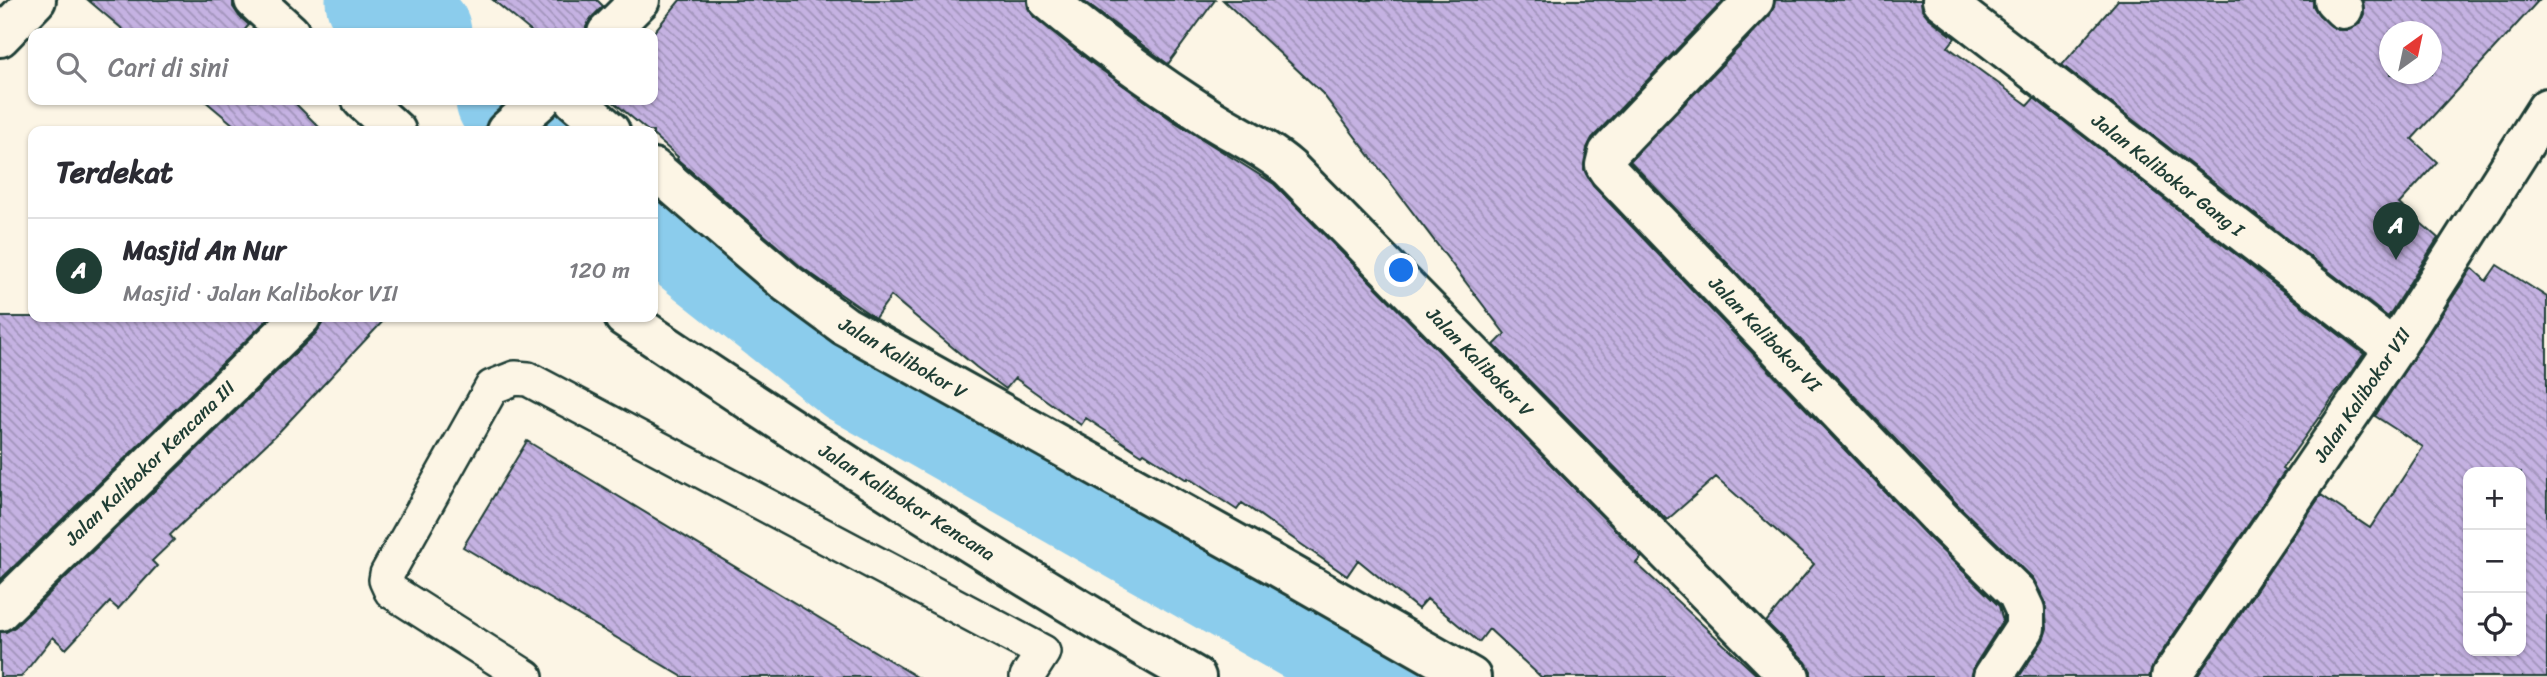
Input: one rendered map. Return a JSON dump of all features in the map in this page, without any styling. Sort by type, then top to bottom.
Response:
[{"type":"street","points":[[0,37],[36,0]]},
{"type":"street","points":[[254,0],[285,28]]},
{"type":"street","points":[[612,28],[639,0]]},
{"type":"street","name":"Jalan Kalibokor V","points":[[1048,0],[1083,29],[1185,103],[1279,159],[1289,168],[1790,677]]},
{"type":"street","name":"Jalan Kalibokor VI","points":[[1754,0],[1608,153],[1605,165],[1933,511],[2017,593],[2025,610],[2025,628],[1993,677]]},
{"type":"street","name":"Jalan Kalibokor Gang I","points":[[1942,0],[2393,349]]},
{"type":"street","points":[[367,105],[391,126]]},
{"type":"street","points":[[580,105],[604,126]]},
{"type":"street","name":"Jalan Kalibokor VII","points":[[2171,677],[2393,349],[2547,108]]},
{"type":"street","name":"Jalan Kalibokor V","points":[[658,172],[788,284],[845,326],[1471,677]]},
{"type":"street","name":"Jalan Kalibokor Kencana III","points":[[0,611],[296,322]]},
{"type":"street","name":"Jalan Kalibokor Kencana","points":[[631,322],[783,424],[1080,612],[1196,677]]},
{"type":"lane","points":[[526,677],[391,591],[386,580],[387,573],[492,387],[515,378],[528,379],[1043,652],[1027,677]]},
{"type":"building","points":[[88,0],[233,0],[233,7],[249,25],[246,28],[121,28]]},
{"type":"building","points":[[493,0],[597,0],[603,6],[591,18],[586,28],[527,28]]},
{"type":"building","points":[[680,0],[1027,0],[1028,8],[1034,17],[1093,64],[1175,122],[1274,184],[1642,557],[1636,563],[1759,677],[1541,677],[1489,629],[1479,642],[1427,599],[1418,609],[1358,560],[1347,576],[1242,503],[1237,510],[1188,478],[1187,480],[1144,453],[1142,455],[1086,418],[1081,425],[1015,378],[1006,389],[891,296],[875,318],[800,266],[677,159],[678,157],[658,139],[658,126],[642,126],[617,105],[658,105],[657,28]]},
{"type":"building","points":[[1082,0],[1215,0],[1168,64]]},
{"type":"building","points":[[1223,0],[1724,0],[1592,138],[1587,148],[1584,169],[1593,186],[1927,536],[1999,606],[2003,621],[1975,665],[1971,677],[1811,677],[1806,662],[1766,622],[1814,564],[1716,477],[1667,520],[1494,345],[1505,334],[1322,93]]},
{"type":"building","points":[[1775,0],[1921,0],[1922,9],[1928,17],[1955,38],[1948,47],[2028,105],[2034,98],[2364,354],[2282,469],[2285,471],[2153,665],[2149,677],[2019,677],[2043,640],[2047,628],[2045,601],[2033,578],[1959,506],[1630,161],[1770,15]]},
{"type":"building","points":[[2118,0],[2313,0],[2313,6],[2319,15],[2338,30],[2349,30],[2359,24],[2364,14],[2362,0],[2539,0],[2412,139],[2437,162],[2399,204],[2438,238],[2388,317],[2062,65]]},
{"type":"building","points":[[210,105],[297,105],[318,126],[235,126]]},
{"type":"building","points":[[2497,265],[2547,297],[2547,677],[2197,677],[2321,495],[2370,528],[2423,447],[2375,416],[2472,268],[2486,281]]},
{"type":"building","points":[[0,317],[28,317],[28,322],[265,322],[0,580]]},
{"type":"building","points":[[382,322],[277,434],[170,535],[174,540],[152,561],[157,566],[118,609],[110,602],[66,649],[53,637],[21,677],[0,677],[0,632],[15,627],[316,333],[322,324]]},
{"type":"building","points":[[527,441],[917,677],[683,677],[463,547]]},
{"type":"waterway","points":[[377,0],[413,28]]},
{"type":"waterway","points":[[513,105],[540,126]]},
{"type":"waterway","points":[[658,219],[854,374],[1387,677]]},
{"type":"place","name":"Masjid An Nur","points":[[2396,260]]}]
